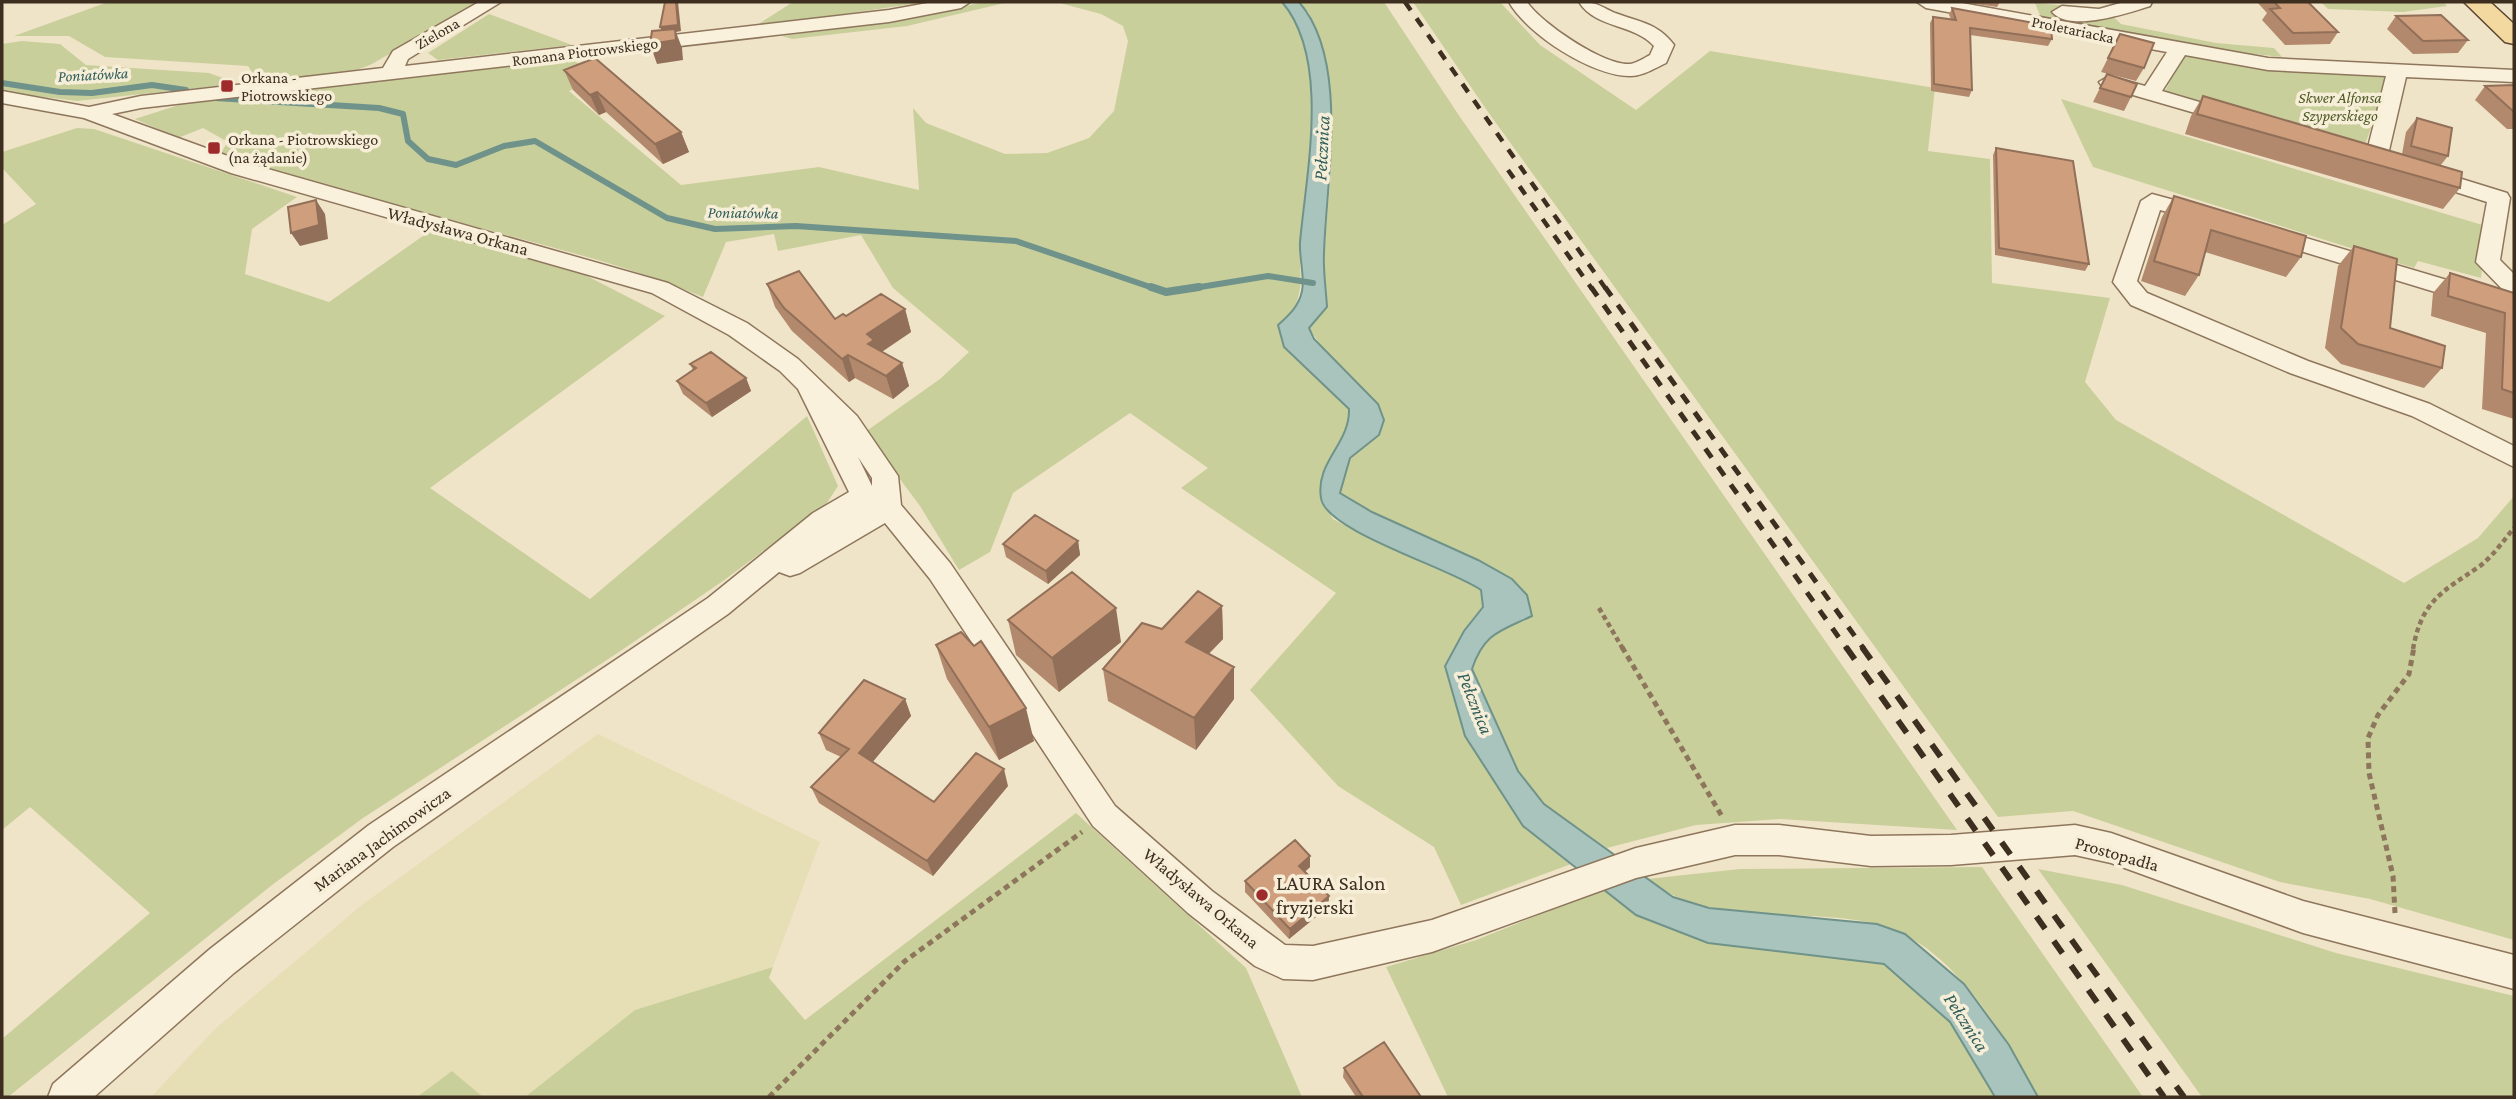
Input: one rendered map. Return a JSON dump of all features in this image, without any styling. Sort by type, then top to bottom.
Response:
[{"type":"main road","points":[[2481,4],[2514,37]]},
{"type":"street","name":"Zielona","points":[[391,73],[400,55],[492,2]]},
{"type":"street","name":"Romana Piotrowskiego","points":[[291,85],[889,16],[961,2]]},
{"type":"street","points":[[1518,2],[1521,11],[1548,32],[1592,59],[1632,70],[1659,59],[1664,45],[1649,30],[1618,22],[1596,12],[1588,2]]},
{"type":"street","name":"Proletariacka","points":[[1926,2],[2053,19],[2179,49],[2268,64],[2398,68],[2514,76]]},
{"type":"street","points":[[2029,2],[2053,19],[2100,15],[2143,2]]},
{"type":"street","points":[[2150,93],[2179,49]]},
{"type":"street","points":[[2376,159],[2398,68]]},
{"type":"street","points":[[2109,82],[2256,124]]},
{"type":"street","name":"Władysława Orkana","points":[[89,113],[141,102],[291,85]]},
{"type":"street","name":"Władysława Orkana","points":[[2,97],[89,113],[278,180],[660,288],[738,329],[789,365],[848,423],[886,476],[876,502],[956,593],[1104,816],[1200,902],[1267,954],[1283,962],[1313,963],[1432,936],[1581,881],[1651,860]]},
{"type":"street","points":[[2349,152],[2499,198],[2488,262],[2514,288]]},
{"type":"street","points":[[2227,222],[2152,201],[2125,282],[2138,299],[2299,367],[2421,410],[2514,457]]},
{"type":"street","points":[[2252,229],[2514,308]]},
{"type":"street","name":"Mariana Jachimowicza","points":[[66,1097],[222,961],[381,836],[718,606],[876,502]]},
{"type":"street","name":"Prostopadła","points":[[1651,860],[1735,840],[1779,840],[1871,851],[1951,850],[2074,840],[2110,848],[2303,917],[2514,972]]},
{"type":"path","points":[[2393,942],[2396,907],[2393,876],[2369,774],[2368,738],[2378,715],[2409,674],[2415,638],[2431,602],[2445,587],[2483,564],[2514,528]]},
{"type":"path","points":[[1599,608],[1735,840]]},
{"type":"path","points":[[769,1097],[905,961],[1104,816]]},
{"type":"shaded area","points":[[598,734],[820,842],[773,967],[635,1010],[525,1097],[483,1097],[452,1071],[417,1097],[151,1097],[215,1029],[363,904]]},
{"type":"green space","points":[[108,2],[480,2],[372,64],[352,72],[259,82],[248,66],[105,57],[69,36],[14,36]]},
{"type":"green space","points":[[793,2],[925,2],[752,28]]},
{"type":"green space","points":[[985,2],[1009,2],[907,26],[792,39],[782,36],[887,22]]},
{"type":"green space","points":[[1056,2],[1282,2],[1297,26],[1306,54],[1311,86],[1311,118],[1300,243],[1300,284],[1293,311],[1349,409],[1349,426],[1334,450],[1321,500],[1333,519],[1361,534],[1464,578],[1481,590],[1483,607],[1464,631],[1445,666],[1465,736],[1523,826],[1571,864],[1461,905],[1434,847],[1338,786],[1250,690],[1336,593],[1181,488],[1208,468],[1130,413],[1013,493],[990,552],[959,570],[920,506],[865,432],[940,379],[969,352],[893,288],[861,235],[778,251],[774,234],[726,242],[703,297],[598,260],[220,154],[228,142],[203,128],[178,138],[135,119],[191,101],[571,59],[601,77],[569,91],[681,185],[819,167],[919,190],[913,108],[926,123],[1005,154],[1047,153],[1089,138],[1114,111],[1128,41],[1123,26],[1101,14]]},
{"type":"green space","points":[[1299,2],[1384,2],[1458,114],[1957,830],[1780,819],[1696,825],[1607,848],[1544,804],[1518,771],[1472,669],[1488,640],[1532,616],[1340,493],[1350,458],[1379,435],[1309,328],[1324,254],[1331,172],[1331,98],[1309,13]]},
{"type":"green space","points":[[1413,2],[1500,2],[1540,45],[1636,110],[1710,51],[1935,88],[1928,151],[1990,159],[1992,283],[2110,298],[2085,382],[2116,420],[2404,583],[2478,538],[2514,496],[2514,940],[2370,899],[2280,882],[2073,811],[1998,817],[1488,112]]},
{"type":"green space","points":[[2321,2],[2443,2],[2447,6],[2403,12],[2328,9]]},
{"type":"green space","points":[[2035,3],[2105,9],[2121,24],[2216,43],[2274,48],[2282,57],[2214,50],[2042,20]]},
{"type":"green space","points":[[489,14],[572,45],[438,60],[428,53]]},
{"type":"green space","points":[[22,41],[60,44],[86,65],[209,73],[223,78],[224,82],[217,86],[77,101],[2,92],[2,44]]},
{"type":"green space","name":"Skwer Alfonsa Szyperskiego","points":[[2183,56],[2270,68],[2384,73],[2389,78],[2363,150],[2164,93]]},
{"type":"green space","points":[[2061,99],[2486,226],[2481,278],[2418,261],[2414,268],[2093,167]]},
{"type":"green space","points":[[77,128],[94,129],[297,197],[252,229],[245,274],[329,302],[430,231],[585,275],[665,316],[430,488],[590,599],[807,416],[838,486],[827,503],[723,581],[616,654],[363,818],[272,885],[8,1097],[2,1097],[2,1039],[150,913],[30,807],[2,830],[2,225],[36,204],[2,168],[2,152]]},
{"type":"green space","points":[[1076,813],[1246,968],[1302,1097],[525,1097],[635,1010],[773,967],[769,978],[805,1020]]},
{"type":"green space","points":[[1982,867],[2143,1097],[2038,1097],[1974,995],[1953,971],[1906,935],[1851,919],[1729,910],[1688,902],[1647,879],[1740,869]]},
{"type":"green space","points":[[2038,869],[2122,885],[2336,953],[2514,996],[2514,1097],[2202,1097]]},
{"type":"green space","points":[[1603,889],[1636,915],[1797,954],[1884,964],[1950,1022],[1995,1097],[1448,1097],[1386,967],[1476,940]]},
{"type":"green space","points":[[452,1071],[483,1097],[417,1097]]},
{"type":"water","name":"Pełcznica","points":[[1282,2],[1299,2],[1315,27],[1325,56],[1330,88],[1330,158],[1324,260],[1327,307],[1309,328],[1314,339],[1378,404],[1384,420],[1379,435],[1350,458],[1340,493],[1372,512],[1478,560],[1512,579],[1527,595],[1532,616],[1488,640],[1472,669],[1518,771],[1544,804],[1673,897],[1709,908],[1877,924],[1905,934],[1964,984],[2009,1045],[2038,1097],[1995,1097],[1950,1022],[1884,964],[1708,943],[1636,915],[1523,826],[1465,736],[1445,666],[1464,631],[1483,607],[1481,590],[1365,536],[1328,511],[1321,498],[1323,474],[1344,433],[1349,409],[1284,347],[1278,325],[1296,306],[1302,291],[1300,242],[1312,118],[1306,54],[1297,26]]},
{"type":"building","points":[[665,2],[676,2],[678,25],[660,27]]},
{"type":"building","points":[[2274,2],[2308,2],[2338,32],[2293,33],[2270,9],[2280,8]]},
{"type":"building","points":[[1952,8],[2051,26],[2052,39],[1970,28],[1972,90],[1934,84],[1933,17],[1956,20]]},
{"type":"building","points":[[2441,15],[2468,40],[2423,41],[2396,16]]},
{"type":"building","points":[[675,29],[676,40],[650,44],[652,31]]},
{"type":"building","points":[[2120,34],[2154,43],[2144,68],[2108,58]]},
{"type":"building","points":[[595,58],[681,132],[655,144],[597,92],[590,95],[564,70]]},
{"type":"building","points":[[2107,74],[2137,84],[2131,97],[2100,88]]},
{"type":"building","points":[[2514,85],[2514,112],[2485,86]]},
{"type":"building","points":[[2203,96],[2462,172],[2460,188],[2197,114]]},
{"type":"building","points":[[2417,118],[2452,128],[2448,156],[2411,146]]},
{"type":"building","points":[[1996,148],[2073,161],[2089,264],[1999,248]]},
{"type":"building","points":[[2174,196],[2306,236],[2301,257],[2211,230],[2199,275],[2154,261]]},
{"type":"building","points":[[316,200],[319,225],[291,233],[288,207]]},
{"type":"building","points":[[2354,246],[2397,259],[2390,328],[2445,346],[2442,368],[2358,344],[2341,328]]},
{"type":"building","points":[[799,271],[835,319],[843,314],[846,316],[881,294],[905,309],[867,334],[874,340],[868,344],[902,363],[886,376],[848,355],[842,359],[784,308],[767,284]]},
{"type":"building","points":[[2450,273],[2514,293],[2514,393],[2502,389],[2505,313],[2448,296]]},
{"type":"building","points":[[711,352],[746,378],[706,403],[677,381],[696,368],[690,364]]},
{"type":"building","points":[[1035,515],[1078,541],[1046,571],[1003,544]]},
{"type":"building","points":[[1072,572],[1116,608],[1052,658],[1008,620]]},
{"type":"building","points":[[1198,591],[1222,606],[1186,642],[1234,667],[1194,718],[1103,669],[1142,623],[1162,629]]},
{"type":"building","points":[[961,632],[974,646],[981,641],[1026,708],[989,727],[936,645]]},
{"type":"building","points":[[864,680],[905,699],[859,753],[934,802],[976,753],[1004,769],[927,861],[811,787],[849,749],[819,733]]},
{"type":"building","points":[[1295,840],[1310,856],[1299,866],[1329,896],[1290,929],[1245,881]]},
{"type":"building","points":[[1384,1042],[1421,1097],[1363,1097],[1344,1068]]},
{"type":"waterway","name":"Poniatówka","points":[[2,83],[60,92],[92,93],[152,85],[186,90]]},
{"type":"waterway","name":"Poniatówka","points":[[215,98],[379,108],[403,114],[408,141],[428,159],[456,165],[504,146],[535,141],[667,218],[715,229],[796,226],[1016,241],[1156,289]]},
{"type":"waterway","name":"Poniatówka","points":[[1188,289],[1268,276],[1313,283]]},
{"type":"waterway","name":"Poniatówka","points":[[1151,287],[1166,292],[1199,287]]},
{"type":"railway","points":[[1405,2],[1606,289]]},
{"type":"railway","points":[[1508,170],[1592,289]]},
{"type":"railway","points":[[1591,287],[1847,649]]},
{"type":"railway","points":[[1605,287],[1864,649]]},
{"type":"railway","points":[[1846,647],[2164,1097]]},
{"type":"railway","points":[[1862,647],[2184,1097]]},
{"type":"place","name":"Orkana - Piotrowskiego","points":[[227,86]]},
{"type":"place","name":"Orkana - Piotrowskiego (na żądanie)","points":[[214,148]]},
{"type":"place","name":"LAURA Salon fryzjerski","points":[[1262,895]]}]
